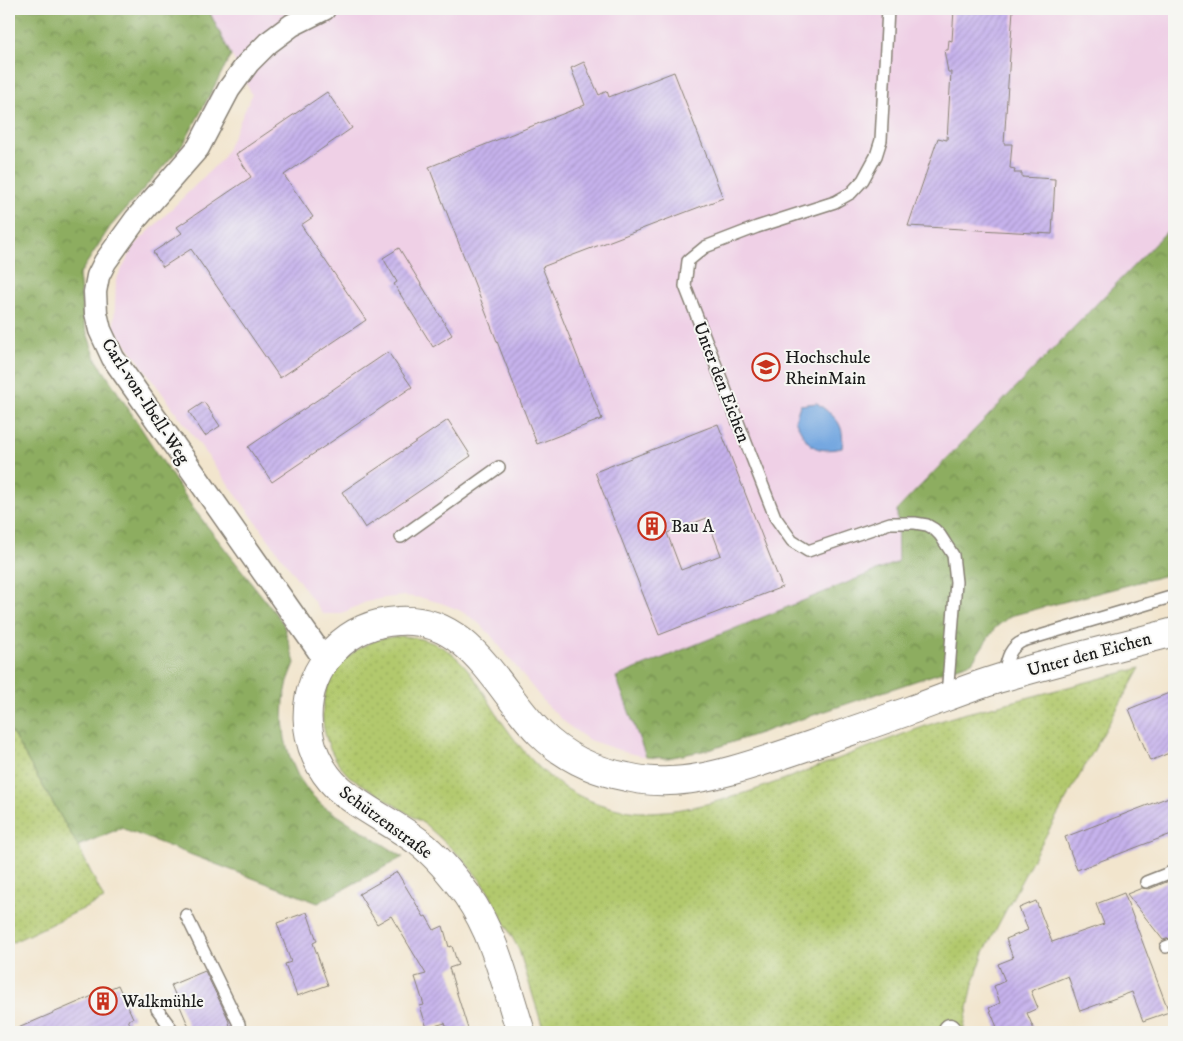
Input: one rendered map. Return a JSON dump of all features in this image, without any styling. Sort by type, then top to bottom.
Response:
[{"type":"main road","name":"Unter den Eichen","points":[[325,660],[346,639],[373,625],[404,620],[434,625],[448,632],[472,650],[541,735],[578,762],[619,776],[669,782],[737,769],[914,710],[1003,677],[1174,632]]},
{"type":"main road","name":"Schützenstraße","points":[[325,660],[311,688],[307,719],[311,742],[319,764],[338,788],[397,826],[425,847],[466,895],[480,916],[497,957],[520,1032]]},
{"type":"street","name":"Carl-von-Ibell-Weg","points":[[324,9],[292,24],[268,43],[248,63],[229,89],[198,148],[119,241],[98,276],[95,292],[96,313],[100,330],[113,358],[325,660]]},
{"type":"lane","name":"Unter den Eichen","points":[[888,9],[881,140],[876,156],[863,180],[851,193],[835,202],[705,247],[688,261],[685,286],[775,517],[792,541],[808,551],[890,523],[914,522],[934,529],[946,544],[953,555],[956,582],[948,696]]},
{"type":"lane","points":[[401,537],[499,468]]},
{"type":"lane","name":"Unter den Eichen","points":[[1003,677],[1010,652],[1016,645],[1024,641],[1174,596]]},
{"type":"lane","points":[[1146,882],[1174,871]]},
{"type":"lane","points":[[186,915],[239,1024],[240,1032]]},
{"type":"lane","points":[[157,1009],[174,1032]]},
{"type":"shaded area","name":"Hochschule RheinMain","points":[[208,9],[1174,9],[1174,224],[897,509],[898,562],[616,677],[646,757],[589,740],[569,726],[545,703],[489,633],[475,620],[459,610],[423,598],[404,596],[366,602],[340,614],[323,614],[114,327],[116,280],[135,245],[223,158],[252,95]]},
{"type":"green space","points":[[9,9],[208,9],[231,55],[184,143],[110,227],[79,275],[84,324],[96,359],[193,508],[283,623],[295,663],[288,681],[284,700],[283,720],[290,758],[298,776],[309,792],[323,806],[403,857],[318,903],[121,828],[78,846],[9,728]]},
{"type":"green space","points":[[1174,224],[1174,573],[1010,616],[995,628],[972,662],[712,749],[668,758],[646,757],[616,677],[898,562],[897,510]]},
{"type":"green space","points":[[403,636],[424,640],[440,646],[454,655],[475,679],[518,744],[534,763],[552,779],[589,800],[609,807],[639,812],[667,811],[704,805],[740,795],[946,719],[1140,668],[1036,853],[984,952],[973,984],[963,1032],[544,1032],[519,950],[485,886],[462,858],[426,825],[349,776],[335,758],[327,739],[323,719],[324,700],[330,681],[341,664],[357,650],[377,640]]},
{"type":"green space","points":[[9,728],[78,846],[104,899],[9,944]]},
{"type":"water","points":[[817,403],[838,422],[842,433],[842,448],[824,450],[812,446],[795,420],[800,405]]},
{"type":"building","points":[[954,9],[1013,9],[1004,144],[1012,144],[1010,168],[1015,169],[1014,173],[1022,173],[1022,177],[1055,179],[1052,234],[908,226],[938,138],[947,140],[951,72],[948,72],[944,50],[948,50],[949,40],[952,41]]},
{"type":"building","points":[[584,62],[599,95],[607,91],[609,97],[674,72],[723,198],[542,267],[602,419],[537,444],[429,167],[585,105],[571,68]]},
{"type":"building","points":[[327,92],[352,128],[284,175],[313,217],[301,225],[366,320],[280,378],[191,249],[163,267],[153,252],[182,233],[177,227],[251,177],[236,154]]},
{"type":"building","points":[[399,248],[452,335],[433,347],[394,284],[397,282],[383,258]]},
{"type":"building","points":[[388,352],[412,387],[272,482],[248,447]]},
{"type":"building","points":[[204,402],[220,426],[205,436],[189,412]]},
{"type":"building","points":[[448,420],[471,456],[365,528],[342,492]]},
{"type":"building","name":"Bau A","points":[[718,424],[782,587],[659,635],[595,472]],"holes":[[[707,518],[721,555],[681,570],[667,533]]]},
{"type":"building","points":[[1174,691],[1174,751],[1150,761],[1129,709]]},
{"type":"building","points":[[1174,795],[1174,833],[1077,870],[1065,837]]},
{"type":"building","points":[[397,872],[424,917],[426,916],[434,930],[443,926],[449,947],[452,946],[458,965],[449,968],[469,1032],[448,1032],[445,1023],[427,1028],[420,1006],[424,1005],[415,977],[426,974],[391,916],[377,924],[359,894]]},
{"type":"building","points":[[1174,879],[1174,937],[1163,940],[1127,894],[1142,888],[1149,889]]},
{"type":"building","points":[[1124,893],[1169,1012],[1143,1021],[1132,992],[1080,1011],[1068,976],[1031,991],[1038,1008],[1027,1013],[1035,1032],[999,1032],[989,1008],[1000,1003],[994,986],[1005,981],[998,964],[1013,958],[1006,939],[1028,930],[1019,908],[1036,901],[1052,942],[1104,924],[1096,904]]},
{"type":"building","points":[[307,912],[317,941],[313,943],[328,985],[297,996],[285,964],[291,962],[277,923]]},
{"type":"building","points":[[205,971],[227,1016],[232,1032],[191,1032],[171,985]]},
{"type":"building","name":"Walkmühle","points":[[118,985],[133,1018],[128,1020],[134,1032],[9,1032]]},
{"type":"place","name":"Hochschule RheinMain","points":[[766,367]]},
{"type":"place","name":"Bau A","points":[[652,526]]},
{"type":"place","name":"Walkmühle","points":[[103,1001]]}]
